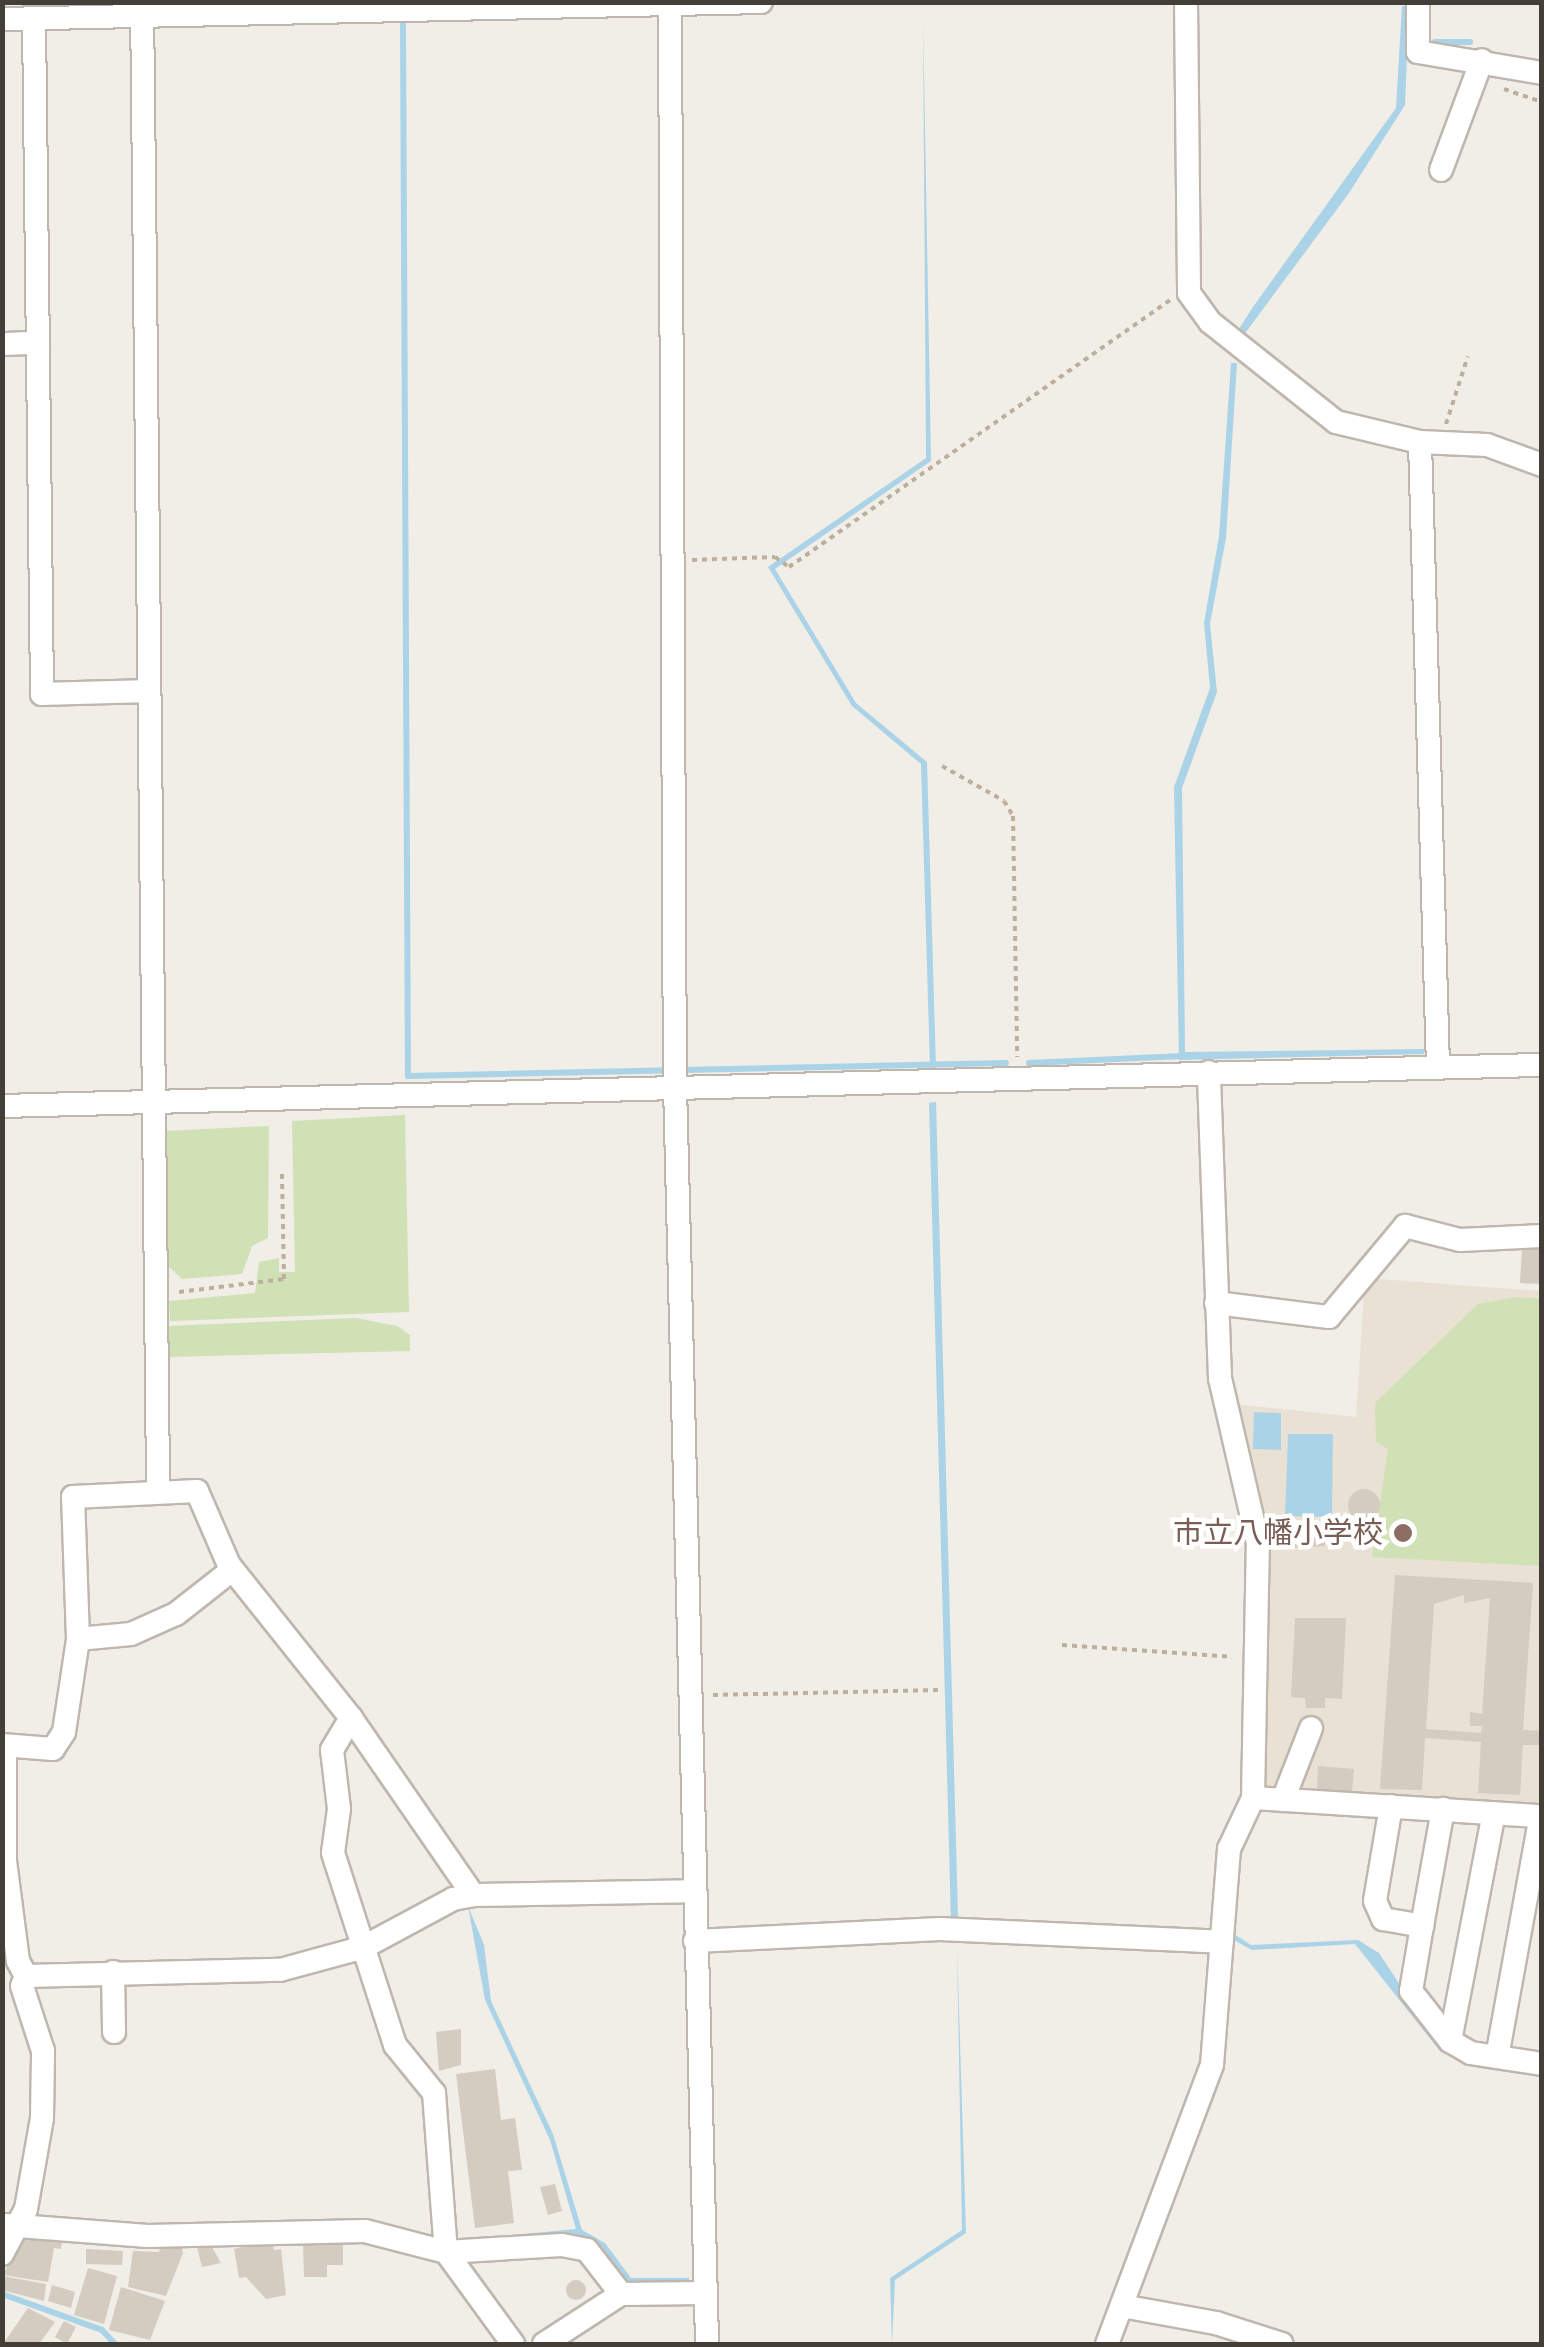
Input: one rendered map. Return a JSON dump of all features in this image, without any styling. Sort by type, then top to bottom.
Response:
[{"type":"street","points":[[2,20],[142,9],[761,2]]},
{"type":"street","points":[[1186,2],[1189,288],[1210,322],[1336,422],[1420,442],[1487,446],[1542,465]]},
{"type":"street","points":[[1418,2],[1418,52],[1542,73]]},
{"type":"street","points":[[670,4],[675,1086],[707,2344]]},
{"type":"street","points":[[142,9],[158,1490]]},
{"type":"street","points":[[34,19],[42,694],[148,691]]},
{"type":"street","points":[[1440,170],[1482,60]]},
{"type":"street","points":[[2,344],[38,343]]},
{"type":"street","points":[[1420,442],[1438,1067]]},
{"type":"street","points":[[2,1106],[1542,1065]]},
{"type":"street","points":[[1107,2344],[1212,2065],[1229,1848],[1253,1798],[1255,1511],[1220,1378],[1209,1072]]},
{"type":"street","points":[[1216,1304],[1329,1318],[1405,1226],[1460,1240],[1542,1236]]},
{"type":"street","points":[[2,2254],[42,2118],[43,2051],[17,1982],[18,1961],[5,1861],[4,1746],[53,1749],[64,1732],[78,1639],[73,1496],[197,1491],[232,1570],[352,1718],[473,1895]]},
{"type":"street","points":[[78,1639],[132,1634],[176,1614],[232,1570]]},
{"type":"street","points":[[352,1718],[332,1750],[339,1809],[333,1853],[394,2045],[434,2093],[446,2252],[513,2344]]},
{"type":"street","points":[[1283,1800],[1310,1728]]},
{"type":"street","points":[[1253,1798],[1541,1816],[1496,2057]]},
{"type":"street","points":[[1391,1806],[1374,1901],[1383,1919],[1422,1926]]},
{"type":"street","points":[[1443,1809],[1411,1992],[1450,2041],[1496,2057],[1542,2064]]},
{"type":"street","points":[[1450,2041],[1494,1812]]},
{"type":"street","points":[[17,1982],[112,1972],[280,1970],[364,1947],[453,1899],[473,1895],[694,1891]]},
{"type":"street","points":[[695,1940],[940,1929],[1222,1942]]},
{"type":"street","points":[[112,1972],[114,2032]]},
{"type":"street","points":[[12,2216],[148,2236],[366,2231],[446,2252],[562,2245],[587,2250],[622,2294]]},
{"type":"street","points":[[544,2344],[622,2294],[706,2293]]},
{"type":"street","points":[[1122,2306],[1216,2323],[1282,2344]]},
{"type":"path","points":[[673,561],[775,558],[789,566],[1189,288]]},
{"type":"path","points":[[1446,444],[1468,356]]},
{"type":"path","points":[[942,766],[1004,801],[1013,816],[1018,1076]]},
{"type":"path","points":[[154,1294],[284,1279],[282,1170]]},
{"type":"path","points":[[1062,1645],[1254,1658]]},
{"type":"path","points":[[690,1696],[938,1690]]},
{"type":"shaded area","name":"市立八幡小学校","points":[[1365,1278],[1541,1291],[1541,1806],[1264,1788],[1265,1552],[1234,1404],[1356,1417]]},
{"type":"green space","points":[[405,1115],[409,1312],[170,1321],[169,1301],[255,1293],[259,1262],[279,1258],[279,1272],[295,1272],[292,1121]]},
{"type":"green space","points":[[269,1126],[268,1238],[252,1246],[242,1274],[182,1279],[167,1265],[164,1131]]},
{"type":"green space","points":[[1517,1297],[1541,1299],[1541,1566],[1372,1557],[1388,1449],[1376,1442],[1375,1403],[1478,1304]]},
{"type":"green space","points":[[356,1318],[397,1326],[410,1335],[410,1351],[168,1357],[168,1326]]},
{"type":"water","points":[[1402,6],[1409,6],[1405,105],[1349,193],[1243,336],[1237,332],[1253,307],[1396,108]]},
{"type":"water","points":[[923,18],[931,461],[775,569],[856,703],[927,762],[936,1068],[930,1068],[921,764],[852,706],[768,567],[926,458]]},
{"type":"water","points":[[1231,363],[1237,363],[1226,538],[1210,624],[1217,692],[1182,788],[1185,1052],[1424,1049],[1424,1054],[1179,1060],[1174,787],[1210,688],[1204,623],[1219,536]]},
{"type":"water","points":[[936,1102],[958,1917],[1020,1921],[1020,1926],[951,1922],[929,1103]]},
{"type":"water","points":[[1254,1412],[1281,1413],[1281,1450],[1253,1449]]},
{"type":"water","points":[[1288,1434],[1333,1434],[1332,1517],[1285,1516]]},
{"type":"water","points":[[468,1906],[484,1945],[491,2001],[553,2134],[582,2230],[605,2243],[631,2278],[689,2278],[689,2285],[626,2286],[598,2247],[463,2247],[463,2240],[576,2229],[550,2140],[485,2000]]},
{"type":"water","points":[[1234,1934],[1251,1945],[1358,1940],[1379,1953],[1433,2035],[1541,2071],[1541,2077],[1479,2068],[1440,2051],[1355,1944],[1252,1950],[1232,1939]]},
{"type":"water","points":[[957,1946],[966,2233],[895,2280],[892,2344],[890,2278],[962,2230]]},
{"type":"building","points":[[1522,1248],[1542,1249],[1542,1284],[1520,1283]]},
{"type":"building","points":[[1364,1489],[1375,1494],[1380,1505],[1375,1516],[1364,1521],[1353,1516],[1348,1505],[1353,1494]]},
{"type":"building","points":[[1344,1532],[1344,1542],[1327,1542],[1327,1533]]},
{"type":"building","points":[[1295,1537],[1325,1538],[1325,1546],[1295,1548]]},
{"type":"building","points":[[1395,1575],[1533,1583],[1523,1730],[1542,1731],[1542,1745],[1523,1745],[1520,1795],[1478,1793],[1481,1742],[1425,1738],[1422,1790],[1380,1789]],"holes":[[[1464,1595],[1464,1603],[1490,1598],[1482,1714],[1470,1712],[1470,1726],[1482,1726],[1481,1733],[1426,1729],[1434,1604]]]},
{"type":"building","points":[[1295,1618],[1346,1618],[1342,1699],[1325,1698],[1325,1708],[1306,1708],[1305,1698],[1291,1697]]},
{"type":"building","points":[[1318,1766],[1354,1769],[1352,1792],[1317,1790]]},
{"type":"building","points":[[461,2029],[461,2065],[439,2071],[436,2032]]},
{"type":"building","points":[[495,2069],[501,2120],[515,2118],[522,2170],[508,2171],[514,2223],[475,2228],[456,2074]]},
{"type":"building","points":[[555,2184],[562,2211],[548,2215],[540,2187]]},
{"type":"building","points":[[22,2236],[62,2240],[61,2249],[54,2248],[48,2282],[3,2275]]},
{"type":"building","points":[[272,2239],[274,2250],[281,2249],[286,2295],[266,2299],[246,2277],[239,2278],[234,2249]]},
{"type":"building","points":[[343,2242],[343,2265],[327,2265],[327,2277],[304,2277],[303,2243]]},
{"type":"building","points":[[161,2245],[181,2246],[183,2253],[166,2296],[128,2287],[133,2251],[159,2252]]},
{"type":"building","points":[[197,2247],[212,2247],[221,2263],[202,2267]]},
{"type":"building","points":[[86,2249],[123,2251],[122,2265],[86,2264]]},
{"type":"building","points":[[88,2268],[117,2276],[104,2324],[74,2315]]},
{"type":"building","points":[[2,2276],[46,2284],[44,2301],[2,2290]]},
{"type":"building","points":[[576,2280],[586,2290],[576,2300],[566,2290]]},
{"type":"building","points":[[52,2285],[75,2292],[71,2308],[48,2301]]},
{"type":"building","points":[[121,2287],[165,2301],[150,2340],[109,2330]]},
{"type":"building","points":[[28,2308],[55,2322],[39,2344],[3,2344]]},
{"type":"building","points":[[64,2321],[76,2327],[67,2344],[55,2337]]},
{"type":"waterway","points":[[403,24],[408,1076],[1006,1063]]},
{"type":"waterway","points":[[1435,42],[1470,42]]},
{"type":"waterway","points":[[1029,1063],[1183,1056]]},
{"type":"waterway","points":[[2,2294],[102,2330],[115,2344]]},
{"type":"place","name":"市立八幡小学校","points":[[1403,1533]]}]
